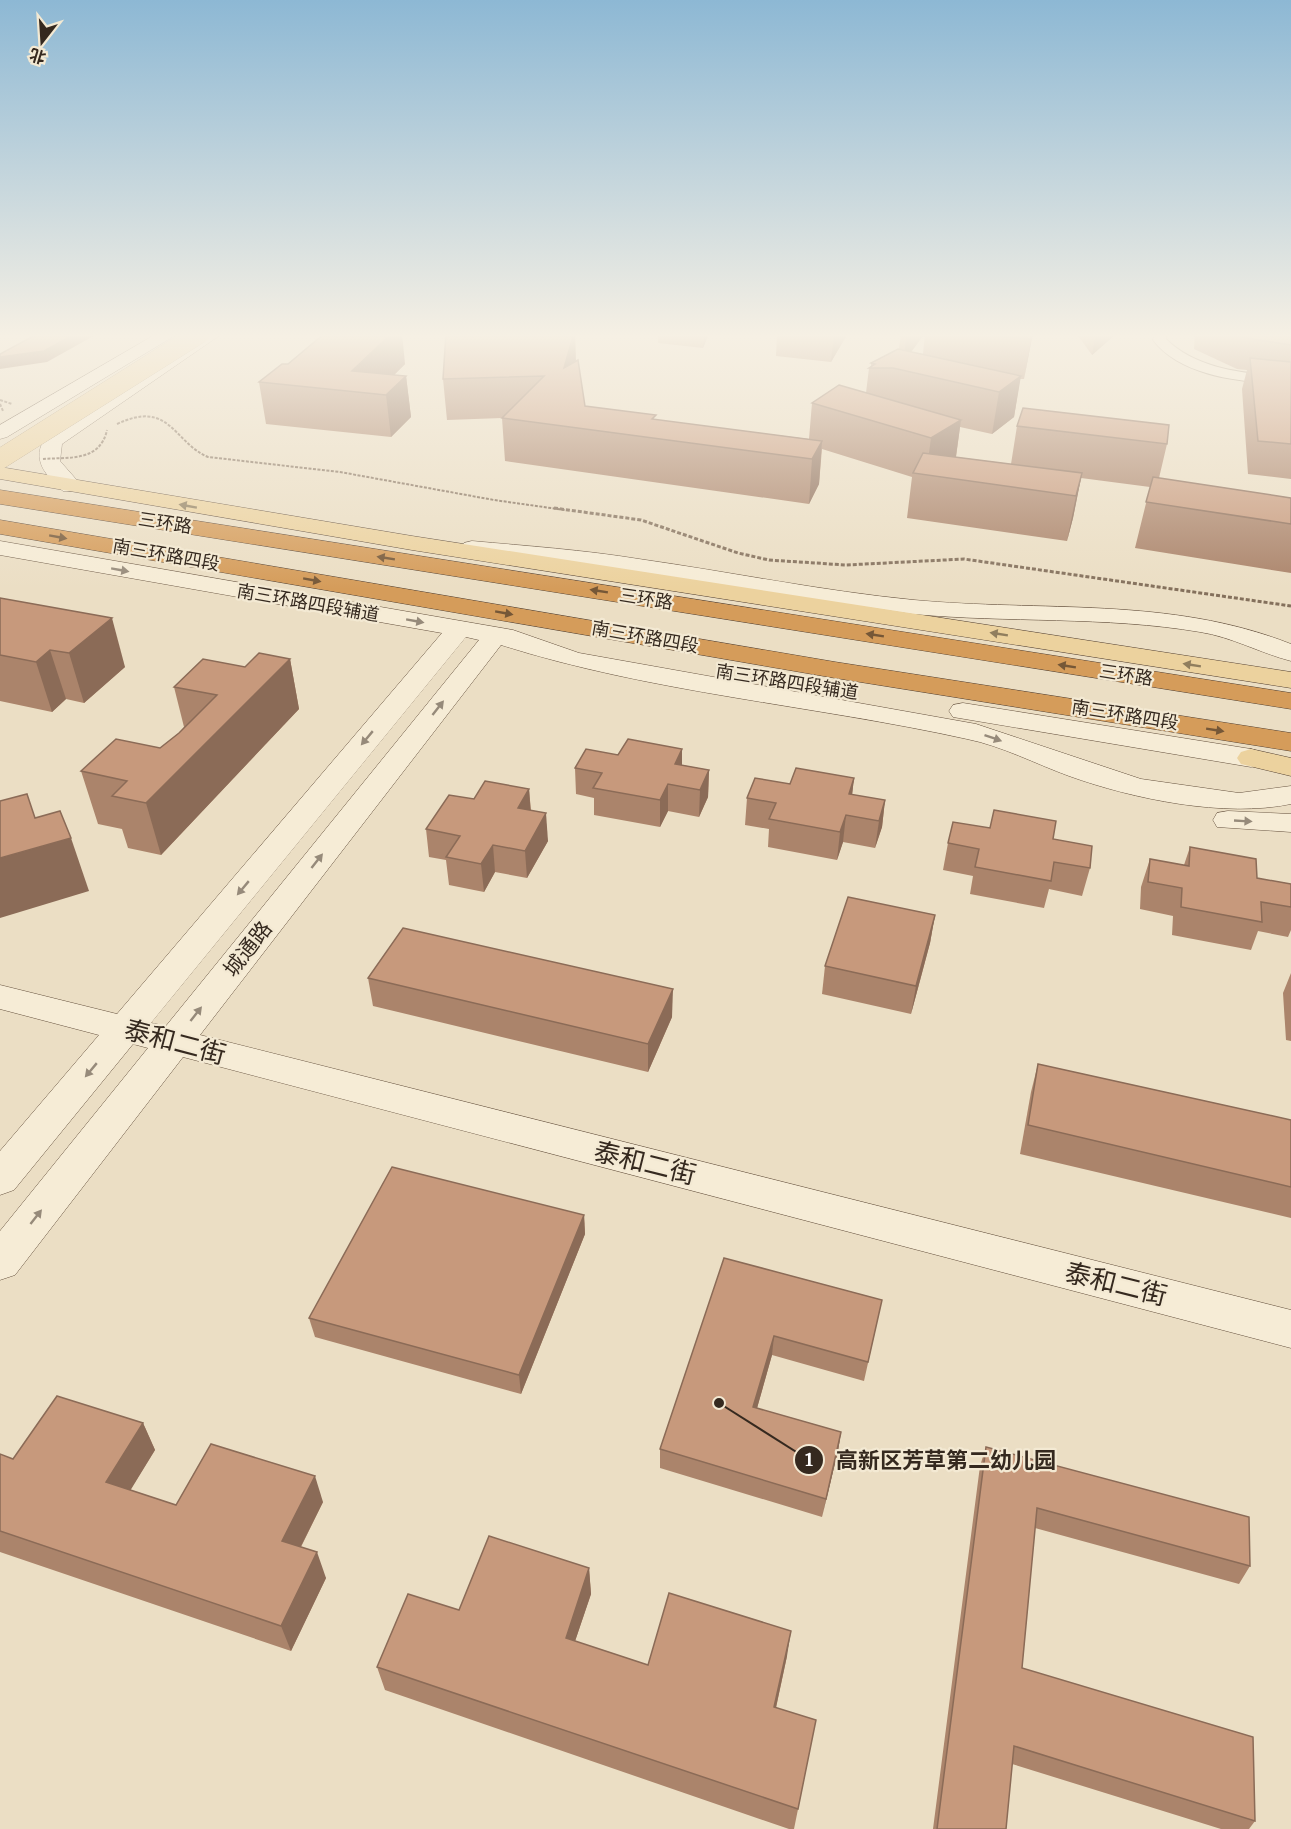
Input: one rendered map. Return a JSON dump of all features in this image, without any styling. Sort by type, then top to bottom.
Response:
[{"type":"highway","name":"三环路","points":[[0,497],[1291,701]]},
{"type":"highway","points":[[221,511],[311,546]]},
{"type":"highway","name":"南三环路四段","points":[[2,544],[282,575],[627,634],[1291,742]]},
{"type":"highway","points":[[176,580],[282,575]]},
{"type":"highway","points":[[627,634],[1251,758]]},
{"type":"main road","points":[[0,433],[25,418]]},
{"type":"main road","points":[[0,446],[45,418]]},
{"type":"main road","points":[[0,459],[65,418]]},
{"type":"main road","points":[[70,486],[49,468],[47,453],[53,441],[87,418]]},
{"type":"main road","points":[[0,473],[412,543],[1291,680]]},
{"type":"main road","points":[[412,543],[723,570],[889,597],[1083,604],[1182,612],[1291,638]]},
{"type":"main road","name":"南三环路四段辅道","points":[[2,544],[176,580],[459,629],[1251,758],[1291,767]]},
{"type":"main road","points":[[597,560],[911,607],[974,613],[1173,619],[1216,626],[1266,641],[1291,653]]},
{"type":"main road","name":"城通路","points":[[0,1179],[459,629]]},
{"type":"main road","points":[[496,635],[653,687],[830,717],[895,732],[984,755],[1081,790],[1149,807],[1222,820],[1291,824]]},
{"type":"main road","name":"城通路","points":[[0,1262],[496,635]]},
{"type":"main road","points":[[575,660],[976,732],[1083,771],[1172,794],[1239,802],[1268,800],[1291,795]]},
{"type":"main road","name":"泰和二街","points":[[0,997],[1291,1329]]},
{"type":"path","points":[[36,460],[87,453],[103,444],[107,430],[120,422],[134,418]]},
{"type":"path","points":[[149,418],[170,424],[195,453],[208,457],[340,472],[494,500],[641,520],[738,554],[769,560],[846,565],[964,559],[1291,606]]},
{"type":"building","points":[[505,418],[653,418],[822,441],[812,459]]},
{"type":"building","points":[[864,418],[961,420],[931,438]]},
{"type":"building","points":[[1020,418],[1112,418],[1169,425],[1167,444],[1017,426]]},
{"type":"building","points":[[1256,418],[1291,418],[1291,444],[1258,441]]},
{"type":"building","points":[[923,453],[1082,473],[1076,496],[913,473]]},
{"type":"building","points":[[1153,477],[1291,498],[1291,524],[1146,502]]},
{"type":"building","points":[[0,598],[112,618],[69,653],[50,650],[36,662],[0,655]]},
{"type":"building","points":[[259,653],[290,659],[146,803],[112,796],[127,781],[81,771],[116,739],[160,748],[179,733],[217,695],[174,687],[203,659],[245,667]]},
{"type":"building","points":[[628,739],[682,749],[675,764],[709,770],[700,790],[668,784],[660,800],[593,788],[602,773],[575,768],[586,749],[618,755]]},
{"type":"building","points":[[796,768],[854,778],[849,794],[885,800],[879,821],[846,815],[840,832],[769,819],[776,803],[747,798],[755,778],[790,784]]},
{"type":"building","points":[[485,781],[529,789],[518,808],[546,813],[525,851],[493,845],[481,864],[446,857],[460,836],[426,829],[449,795],[474,799]]},
{"type":"building","points":[[27,794],[35,818],[60,811],[71,838],[0,858],[0,801]]},
{"type":"building","points":[[994,810],[1056,821],[1053,839],[1092,846],[1090,868],[1054,862],[1051,881],[975,867],[979,849],[948,843],[953,822],[990,828]]},
{"type":"building","points":[[1190,847],[1256,859],[1257,878],[1291,884],[1291,907],[1261,902],[1262,922],[1181,907],[1182,888],[1148,882],[1150,859],[1189,866]]},
{"type":"building","points":[[848,897],[935,915],[916,986],[825,966]]},
{"type":"building","points":[[403,928],[673,989],[648,1044],[368,978]]},
{"type":"building","points":[[1038,1064],[1291,1120],[1291,1187],[1028,1125]]},
{"type":"building","points":[[392,1167],[584,1215],[519,1375],[309,1318]]},
{"type":"building","points":[[724,1258],[882,1300],[868,1362],[774,1336],[753,1407],[841,1432],[826,1499],[660,1449]]},
{"type":"building","points":[[57,1396],[143,1423],[106,1482],[176,1505],[211,1444],[315,1476],[282,1541],[317,1552],[281,1626],[0,1531],[0,1454],[13,1459]]},
{"type":"building","points":[[986,1447],[1249,1517],[1250,1566],[1037,1508],[1022,1668],[1253,1737],[1255,1821],[1014,1746],[1006,1829],[937,1829]]},
{"type":"building","points":[[489,1536],[589,1568],[566,1638],[648,1665],[669,1593],[791,1631],[774,1707],[816,1720],[798,1809],[377,1667],[408,1594],[459,1610]]},
{"type":"place","name":"高新区芳草第二幼儿园","points":[[719,1403]]}]
